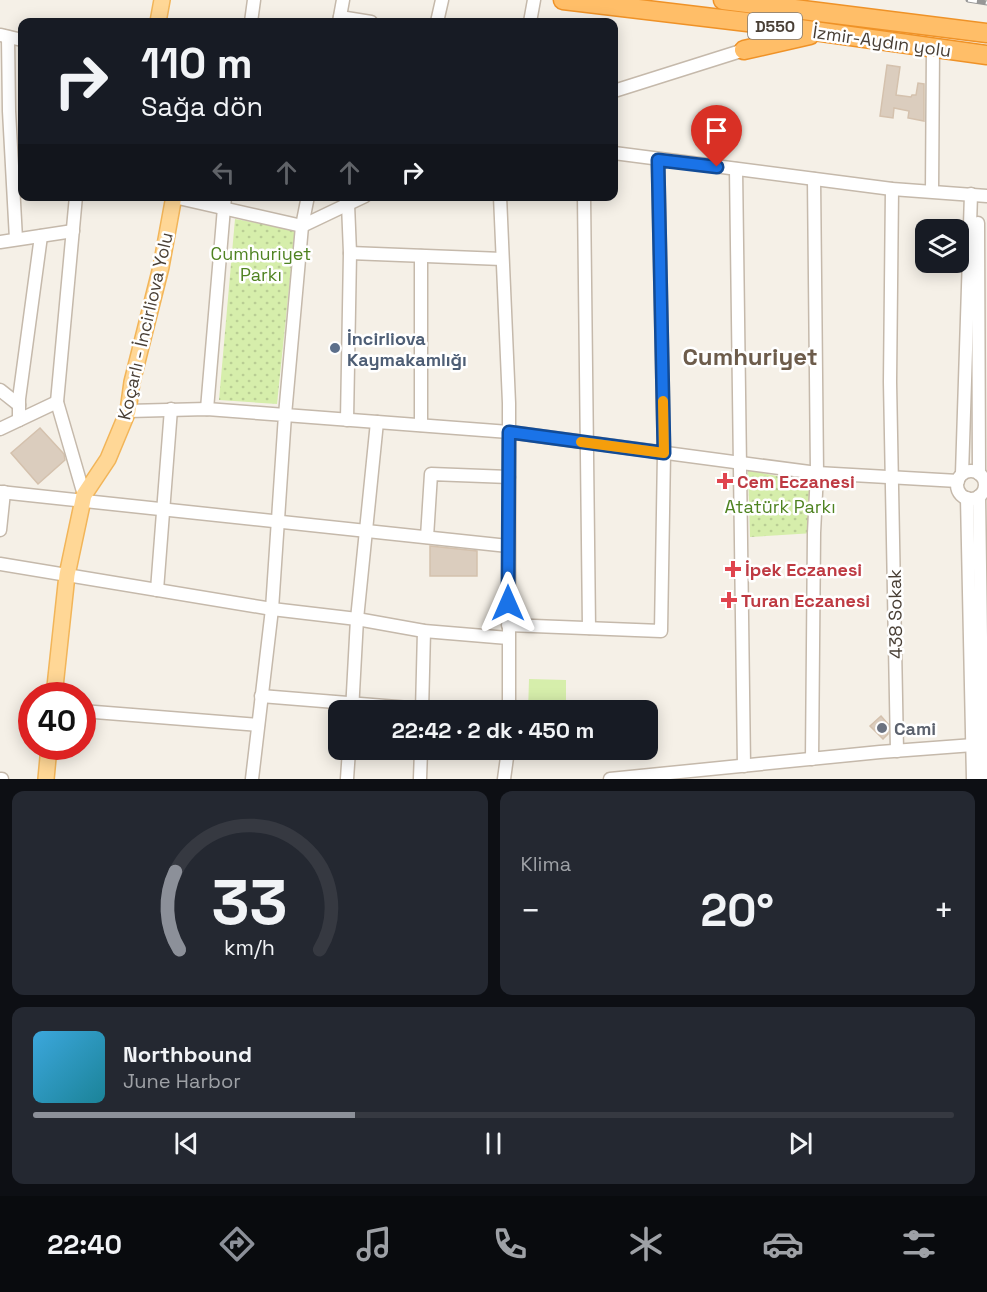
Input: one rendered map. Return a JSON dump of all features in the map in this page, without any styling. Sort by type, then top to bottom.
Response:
[{"type":"highway","name":"İzmir-Aydın yolu","points":[[563,0],[719,18],[772,16],[987,33]]},
{"type":"highway","name":"İzmir-Aydın yolu","points":[[723,0],[821,33],[987,55]]},
{"type":"highway","points":[[744,50],[772,16]]},
{"type":"highway","points":[[770,44],[772,16]]},
{"type":"highway","points":[[719,18],[737,26],[744,33],[746,43],[744,50]]},
{"type":"highway","points":[[744,50],[821,33]]},
{"type":"main road","points":[[149,18],[152,0]]},
{"type":"main road","points":[[159,18],[162,0]]},
{"type":"main road","name":"Koçarlı - İncirliova Yolu","points":[[55,682],[67,574],[84,498],[108,459],[128,411],[132,382],[173,201]]},
{"type":"main road","points":[[46,779],[48,760]]},
{"type":"street","points":[[252,18],[254,0]]},
{"type":"street","points":[[339,18],[343,0]]},
{"type":"street","points":[[438,18],[442,0]]},
{"type":"street","points":[[531,18],[534,0]]},
{"type":"street","points":[[4,36],[5,112],[16,239]]},
{"type":"street","points":[[932,191],[933,48]]},
{"type":"street","points":[[618,91],[744,50]]},
{"type":"street","points":[[618,154],[892,189],[979,195]]},
{"type":"street","points":[[0,564],[272,609],[357,619],[424,631],[589,628],[661,631],[664,453],[658,160]]},
{"type":"street","points":[[736,169],[744,766]]},
{"type":"street","points":[[812,759],[814,532],[817,473],[814,179]]},
{"type":"street","name":"438 Sokak","points":[[892,189],[890,382],[897,751]]},
{"type":"street","points":[[979,195],[984,489],[973,497],[960,494],[960,478],[979,195]]},
{"type":"street","points":[[76,201],[57,402],[84,498]]},
{"type":"street","points":[[189,201],[302,226],[354,201]]},
{"type":"street","points":[[207,409],[224,201]]},
{"type":"street","points":[[252,779],[272,609],[285,415],[302,226],[307,201]]},
{"type":"street","points":[[500,201],[509,432],[509,700]]},
{"type":"street","points":[[584,201],[589,628]]},
{"type":"street","points":[[347,420],[350,253],[348,204]]},
{"type":"street","points":[[0,242],[73,231]]},
{"type":"street","points":[[19,420],[41,236]]},
{"type":"street","points":[[350,253],[502,259]]},
{"type":"street","points":[[421,256],[421,425]]},
{"type":"street","points":[[0,390],[19,405]]},
{"type":"street","points":[[0,429],[57,402]]},
{"type":"street","points":[[157,590],[171,409]]},
{"type":"street","points":[[128,411],[207,409],[421,425],[509,432],[817,473],[892,478],[960,478],[970,471],[983,478]]},
{"type":"street","points":[[352,700],[357,619],[377,422]]},
{"type":"street","points":[[427,537],[431,474],[509,477]]},
{"type":"street","points":[[0,530],[2,492],[84,498],[164,510],[508,546]]},
{"type":"street","points":[[973,497],[983,779]]},
{"type":"street","points":[[422,700],[424,631]]},
{"type":"street","points":[[261,696],[328,704]]},
{"type":"street","points":[[96,712],[258,725]]},
{"type":"street","points":[[610,779],[703,774],[744,766],[980,745]]},
{"type":"street","points":[[973,779],[980,745]]},
{"type":"street","points":[[347,779],[348,760]]},
{"type":"street","points":[[420,779],[421,760]]},
{"type":"street","points":[[504,779],[507,760]]},
{"type":"green space","name":"Cumhuriyet Parkı","points":[[235,219],[295,230],[277,404],[219,400]]},
{"type":"green space","name":"Atatürk Parkı","points":[[748,470],[816,484],[814,533],[750,537]]},
{"type":"green space","points":[[529,679],[566,680],[566,700],[528,700]]},
{"type":"building","points":[[887,65],[900,67],[896,95],[911,97],[916,95],[918,83],[924,84],[924,121],[908,118],[909,111],[894,108],[893,118],[880,116]]},
{"type":"building","points":[[40,428],[64,454],[65,460],[38,484],[11,453]]},
{"type":"building","points":[[430,546],[477,551],[477,576],[430,576]]},
{"type":"building","name":"Cami","points":[[881,716],[888,724],[888,734],[883,739],[870,726]]},
{"type":"railway","points":[[968,0],[987,3]]},
{"type":"slow traffic","points":[[581,442],[664,453],[663,401]]},
{"type":"place","name":"İncirliova Kaymakamlığı","points":[[335,348]]},
{"type":"place","name":"Cem Eczanesi","points":[[725,481]]},
{"type":"place","name":"İpek Eczanesi","points":[[733,569]]},
{"type":"place","name":"Turan Eczanesi","points":[[729,600]]},
{"type":"place","name":"Cami","points":[[882,728]]},
{"type":"district","name":"Cumhuriyet","points":[[750,356]]},
{"type":"route","points":[[508,603],[509,432],[664,453],[658,160],[717,167]]}]
